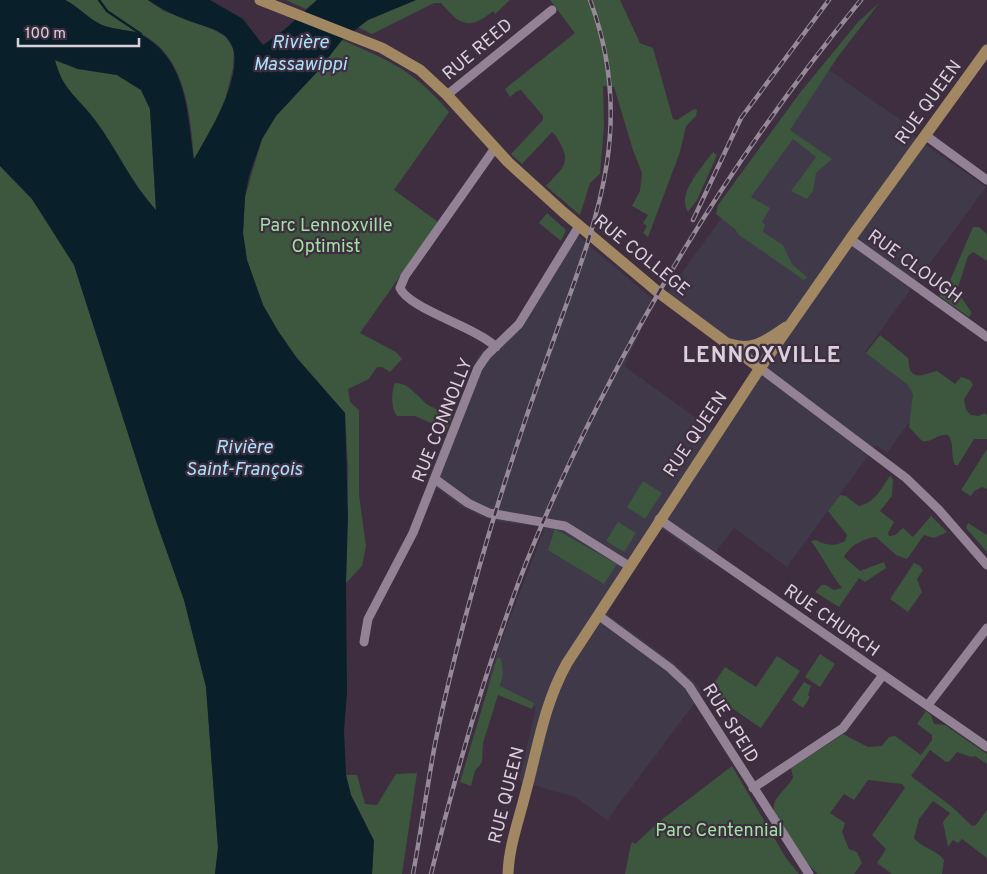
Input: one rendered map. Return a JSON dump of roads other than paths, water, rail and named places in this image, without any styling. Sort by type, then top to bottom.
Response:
[{"type":"main road","name":"RUE COLLEGE","points":[[260,0],[356,38],[412,64],[447,95],[495,148],[579,226],[653,288],[760,368]]},
{"type":"main road","name":"RUE QUEEN","points":[[508,874],[513,835],[550,696],[567,663],[659,519],[760,368],[850,239],[987,50]]},
{"type":"main road","points":[[723,342],[740,347],[755,346],[791,323]]},
{"type":"street","name":"RUE REED","points":[[447,95],[552,10]]},
{"type":"street","points":[[925,136],[987,180]]},
{"type":"street","points":[[495,148],[404,276],[400,288],[410,300],[471,330],[496,347]]},
{"type":"street","name":"RUE CONNOLLY","points":[[364,642],[368,619],[407,546],[478,368],[487,355],[519,324],[579,226]]},
{"type":"street","name":"RUE CLOUGH","points":[[850,239],[987,338]]},
{"type":"street","name":"RUE COLLEGE","points":[[760,368],[919,489],[987,565]]},
{"type":"street","points":[[435,479],[468,503],[489,513],[565,526],[629,566]]},
{"type":"street","name":"RUE CHURCH","points":[[659,519],[987,747]]},
{"type":"street","name":"RUE SPEID","points":[[598,615],[683,679],[698,697],[753,788],[809,874]]},
{"type":"street","points":[[928,705],[987,628]]},
{"type":"street","points":[[753,788],[843,728],[883,675]]},
{"type":"water","name":"Rivière Saint-François","points":[[0,0],[65,0],[102,25],[138,33],[157,46],[169,59],[183,90],[194,159],[226,97],[232,79],[233,47],[225,36],[217,31],[189,21],[148,0],[210,0],[243,19],[263,45],[284,30],[317,0],[416,0],[368,20],[342,40],[317,72],[276,116],[262,139],[249,176],[245,197],[243,233],[247,260],[263,305],[296,357],[345,413],[348,517],[346,583],[347,692],[344,731],[346,775],[351,795],[374,841],[372,874],[215,874],[218,848],[206,687],[184,600],[156,521],[74,265],[32,199],[0,166]],"holes":[[[55,60],[78,69],[117,75],[141,90],[150,109],[156,210],[139,189],[95,120],[67,87],[58,71]]]},
{"type":"waterway","points":[[99,0],[107,11],[141,34]]},
{"type":"railway","points":[[413,874],[435,744],[466,614],[510,465],[582,260],[605,176],[610,134],[610,91],[604,47],[590,0]]},
{"type":"railway","points":[[693,220],[741,118],[829,0]]},
{"type":"railway","points":[[431,874],[467,740],[498,641],[540,529],[587,426],[657,295],[720,193],[787,95],[861,0]]},
{"type":"district","name":"LENNOXVILLE","points":[[762,354]]},
{"type":"water label","name":"Rivière Massawippi","points":[[300,52]]},
{"type":"park label","name":"Parc Lennoxville Optimist","points":[[326,235]]},
{"type":"park label","name":"Parc Centennial","points":[[719,830]]}]
